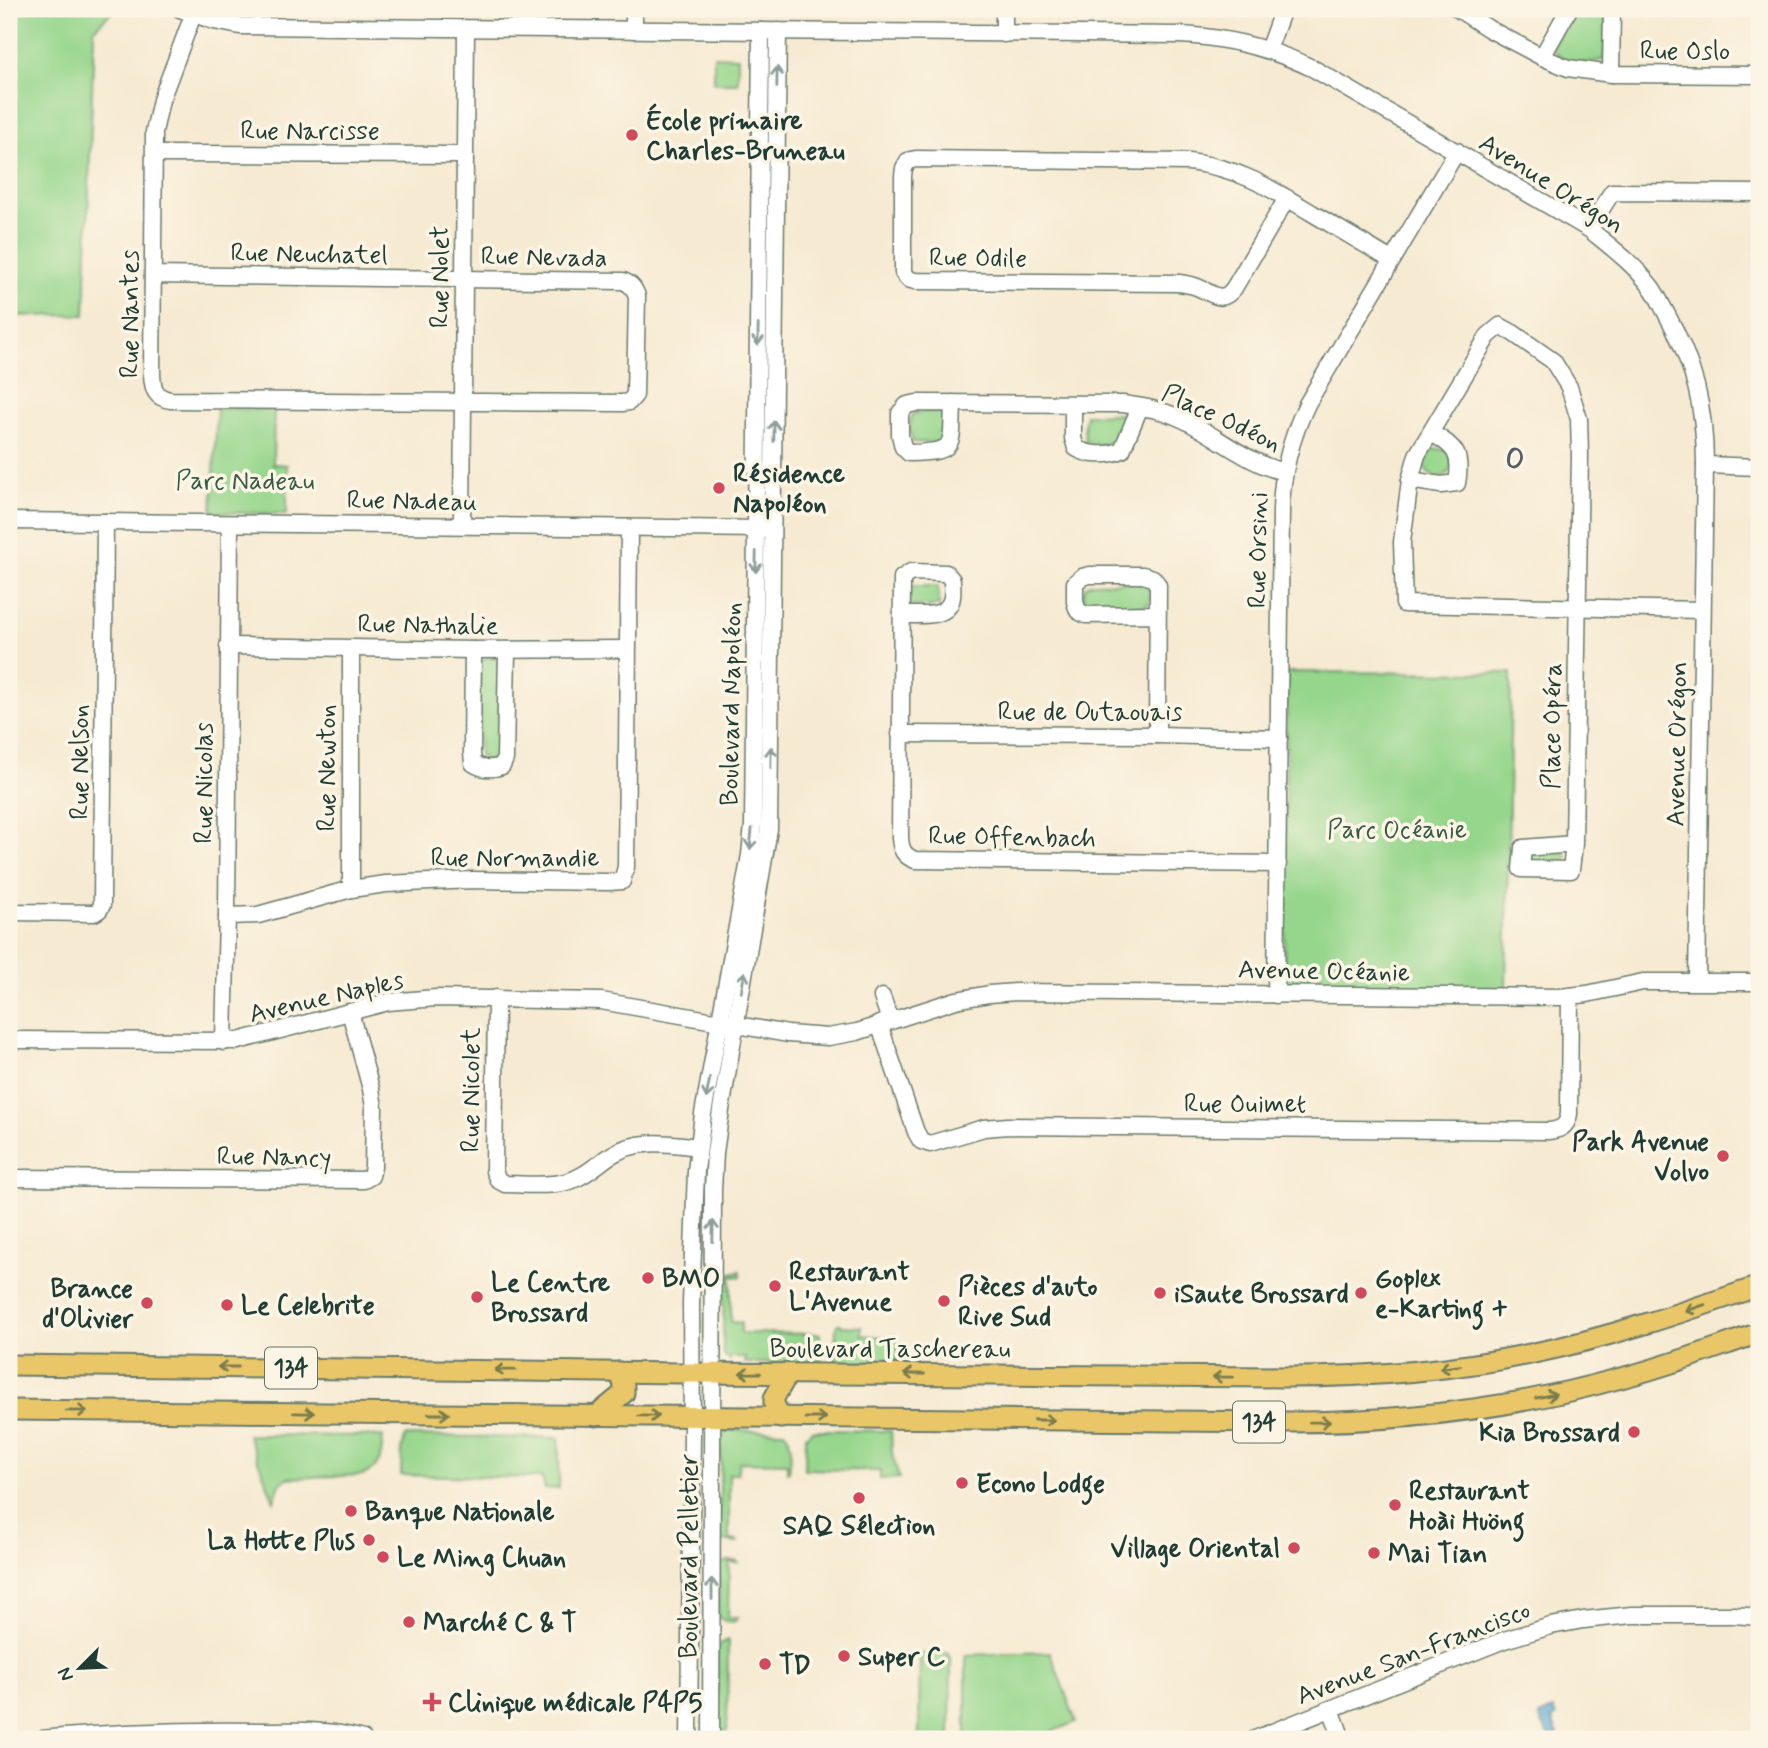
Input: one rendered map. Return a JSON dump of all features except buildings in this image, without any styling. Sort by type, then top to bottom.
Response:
[{"type":"main road","name":"Boulevard Taschereau","points":[[9,1365],[1303,1377],[1405,1373],[1500,1360],[1577,1343],[1638,1327],[1759,1286]]},
{"type":"main road","name":"134","points":[[9,1410],[1334,1422],[1453,1413],[1590,1387],[1671,1364],[1759,1333]]},
{"type":"main road","points":[[596,1416],[624,1393],[619,1372]]},
{"type":"main road","points":[[781,1418],[774,1398],[788,1374]]},
{"type":"street","points":[[634,9],[634,30]]},
{"type":"street","points":[[1004,9],[1004,34]]},
{"type":"street","points":[[1268,50],[1283,9]]},
{"type":"street","name":"Rue Oslo","points":[[1458,9],[1489,29],[1568,68],[1611,74],[1759,75]]},
{"type":"street","points":[[1542,57],[1569,9]]},
{"type":"street","name":"Rue Oslo","points":[[1611,74],[1612,9]]},
{"type":"street","name":"Avenue Orégon","points":[[187,12],[224,24],[240,26],[1188,36],[1226,40],[1268,50],[1314,69],[1590,229],[1622,257],[1651,288],[1690,362],[1701,403],[1705,465],[1697,981]]},
{"type":"street","name":"Rue Nantes","points":[[187,12],[154,132],[153,386],[156,394],[163,398],[463,402]]},
{"type":"street","name":"Rue Nolet","points":[[462,525],[466,29]]},
{"type":"street","name":"Boulevard Napoléon","points":[[712,1373],[715,1153],[753,825],[765,529],[770,31]]},
{"type":"street","name":"Rue Orsini","points":[[1276,995],[1281,509],[1284,472],[1293,436],[1307,404],[1457,151]]},
{"type":"street","name":"Rue Narcisse","points":[[154,154],[465,155]]},
{"type":"street","name":"Rue Odile","points":[[1287,198],[1234,288],[1222,298],[1179,283],[915,281],[908,279],[903,273],[903,176],[908,161],[916,159],[1204,164],[1254,180],[1287,198],[1391,260]]},
{"type":"street","points":[[1590,229],[1612,192],[1759,193]]},
{"type":"street","name":"Rue Neuchatel","points":[[153,275],[464,279]]},
{"type":"street","name":"Rue Nevada","points":[[463,402],[622,403],[629,402],[635,395],[636,386],[636,296],[629,283],[464,279]]},
{"type":"street","name":"Place Opéra","points":[[1431,433],[1488,336],[1500,326],[1553,361],[1569,387],[1579,419],[1580,453],[1574,844]]},
{"type":"street","name":"Place Odéon","points":[[953,403],[1123,404],[1160,411],[1183,420],[1249,458],[1284,472]]},
{"type":"street","name":"Place Odéon","points":[[1073,405],[1073,438],[1076,449],[1083,453],[1114,454],[1122,450],[1140,407]]},
{"type":"street","points":[[1410,480],[1441,485],[1457,483],[1458,458],[1449,443],[1431,433],[1417,455],[1410,480],[1402,542],[1404,604],[1702,610]]},
{"type":"street","points":[[1705,465],[1759,467]]},
{"type":"street","name":"Rue Nadeau","points":[[9,521],[765,529]]},
{"type":"street","name":"Rue Nelson","points":[[9,912],[86,913],[99,910],[102,905],[105,522]]},
{"type":"street","name":"Rue Nicolas","points":[[224,1042],[229,524]]},
{"type":"street","name":"Rue Normandie","points":[[227,916],[258,915],[351,889],[425,881],[622,881],[626,867],[629,527]]},
{"type":"street","points":[[1157,614],[1086,615],[1077,611],[1076,583],[1082,577],[1090,575],[1143,575],[1153,578],[1158,585],[1157,735]]},
{"type":"street","name":"Rue Offenbach","points":[[902,615],[901,848],[906,857],[915,860],[1278,864]]},
{"type":"street","name":"Rue Nathalie","points":[[228,646],[473,650],[627,649]]},
{"type":"street","name":"Rue Newton","points":[[351,648],[351,889]]},
{"type":"street","points":[[473,650],[473,763],[480,768],[495,768],[502,766],[505,759],[507,650]]},
{"type":"street","name":"Rue de Outaouais","points":[[900,734],[1279,738]]},
{"type":"street","name":"Avenue Océanie","points":[[728,1023],[828,1038],[956,1000],[1003,993],[1570,996],[1643,982],[1759,982]]},
{"type":"street","name":"Rue Ouimet","points":[[885,1022],[916,1132],[925,1143],[936,1143],[984,1128],[1008,1126],[1548,1131],[1565,1126],[1569,1114],[1570,996]]},
{"type":"street","points":[[882,997],[885,1022]]},
{"type":"street","name":"Avenue Naples","points":[[9,1040],[245,1040],[388,1002],[410,999],[496,998],[613,1002],[728,1023]]},
{"type":"street","name":"Rue Nicolet","points":[[496,998],[494,1171],[498,1180],[505,1184],[559,1184],[581,1176],[616,1153],[639,1144],[698,1147]]},
{"type":"street","name":"Rue Nancy","points":[[9,1178],[364,1180],[371,1176],[373,1167],[374,1107],[350,1012]]},
{"type":"street","name":"Boulevard Napoléon","points":[[692,1373],[692,1264],[698,1147],[728,1023]]},
{"type":"street","points":[[692,1264],[712,1264]]},
{"type":"street","name":"Boulevard Pelletier","points":[[689,1731],[692,1373]]},
{"type":"street","name":"Boulevard Pelletier","points":[[711,1731],[712,1373]]},
{"type":"street","points":[[690,1550],[712,1551]]},
{"type":"street","name":"Avenue San-Francisco","points":[[1255,1739],[1504,1640],[1551,1626],[1619,1616],[1759,1617]]},
{"type":"street","points":[[1331,1709],[1342,1739]]},
{"type":"street","points":[[42,1739],[132,1732],[216,1730],[322,1732],[363,1739]]},
{"type":"street","points":[[689,1731],[711,1731]]},
{"type":"green space","points":[[9,9],[115,9],[94,29],[85,315],[9,316]]},
{"type":"green space","points":[[1579,9],[1606,9],[1604,59],[1590,62],[1569,61],[1553,49],[1556,40]]},
{"type":"green space","points":[[714,56],[738,57],[738,83],[714,83]]},
{"type":"green space","name":"Parc Nadeau","points":[[217,408],[274,410],[273,464],[287,465],[287,514],[212,512]]},
{"type":"green space","points":[[940,412],[944,417],[944,436],[941,443],[913,442],[909,428],[912,414]]},
{"type":"green space","points":[[1114,414],[1126,417],[1119,437],[1106,444],[1085,442],[1086,415]]},
{"type":"green space","points":[[1438,449],[1448,453],[1452,463],[1448,473],[1438,477],[1428,473],[1424,463],[1428,453]]},
{"type":"green space","points":[[1140,582],[1147,586],[1151,593],[1149,602],[1143,607],[1091,606],[1084,602],[1085,586],[1092,583]]},
{"type":"green space","points":[[910,586],[938,586],[939,606],[908,606]]},
{"type":"green space","points":[[495,657],[500,666],[497,757],[488,761],[479,756],[479,665],[485,658]]},
{"type":"green space","name":"Parc Océanie","points":[[1287,672],[1511,673],[1506,989],[1284,984]]},
{"type":"green space","points":[[1563,852],[1567,856],[1562,864],[1530,864],[1527,859],[1529,853]]},
{"type":"green space","points":[[740,1271],[741,1276],[731,1277],[731,1322],[741,1323],[741,1333],[820,1334],[819,1363],[745,1363],[745,1357],[731,1357],[730,1360],[725,1356],[724,1275]]},
{"type":"green space","points":[[838,1324],[862,1327],[862,1335],[898,1339],[899,1352],[894,1364],[837,1363]]},
{"type":"green space","points":[[727,1430],[784,1431],[791,1450],[787,1472],[787,1463],[739,1462],[737,1474],[729,1474],[729,1540],[738,1541],[737,1543],[722,1541],[719,1535],[721,1439]]},
{"type":"green space","points":[[812,1430],[891,1431],[892,1453],[899,1478],[880,1479],[880,1471],[805,1469],[806,1436]]},
{"type":"green space","points":[[248,1435],[383,1436],[380,1460],[370,1472],[363,1475],[287,1478],[280,1484],[274,1501]]},
{"type":"green space","points":[[405,1436],[559,1438],[559,1488],[545,1489],[542,1478],[401,1475]]},
{"type":"green space","points":[[727,1561],[738,1563],[729,1563],[728,1618],[737,1618],[734,1622],[718,1617],[719,1565]]},
{"type":"green space","points":[[728,1640],[727,1739],[717,1739],[718,1645]]},
{"type":"green space","points":[[1050,1652],[1076,1722],[1032,1739],[966,1739],[966,1655]]},
{"type":"green space","points":[[947,1653],[951,1659],[950,1737],[919,1739],[920,1654]]},
{"type":"water","points":[[1553,1710],[1556,1717],[1552,1719],[1558,1734],[1549,1738],[1539,1716]]},
{"type":"place","name":"École primaire Charles-Bruneau","points":[[632,135]]},
{"type":"place","name":"Résidence Napoléon","points":[[719,488]]},
{"type":"place","name":"Park Avenue Volvo","points":[[1723,1156]]},
{"type":"place","name":"BMO","points":[[648,1278]]},
{"type":"place","name":"Restaurant L'Avenue","points":[[775,1286]]},
{"type":"place","name":"iSaute Brossard","points":[[1160,1293]]},
{"type":"place","name":"Goplex e-Karting +","points":[[1361,1293]]},
{"type":"place","name":"Le Centre Brossard","points":[[477,1297]]},
{"type":"place","name":"Pièces d'auto Rive Sud","points":[[944,1301]]},
{"type":"place","name":"Brance d'Olivier","points":[[147,1303]]},
{"type":"place","name":"Le Celebrite","points":[[227,1305]]},
{"type":"place","name":"Kia Brossard","points":[[1634,1432]]},
{"type":"place","name":"Econo Lodge","points":[[962,1483]]},
{"type":"place","name":"SAQ Sélection","points":[[859,1498]]},
{"type":"place","name":"Restaurant Hoài Huöng","points":[[1395,1505]]},
{"type":"place","name":"Banque Nationale","points":[[351,1511]]},
{"type":"place","name":"La Hotte Plus","points":[[369,1540]]},
{"type":"place","name":"Village Oriental","points":[[1294,1548]]},
{"type":"place","name":"Mai Tian","points":[[1374,1553]]},
{"type":"place","name":"Le Ming Chuan","points":[[383,1557]]},
{"type":"place","name":"Marché C & T","points":[[409,1622]]},
{"type":"place","name":"Super C","points":[[844,1656]]},
{"type":"place","name":"TD","points":[[765,1664]]},
{"type":"place","name":"Clinique médicale P4P5","points":[[432,1702]]},
{"type":"district","name":"O","points":[[1515,458]]}]
